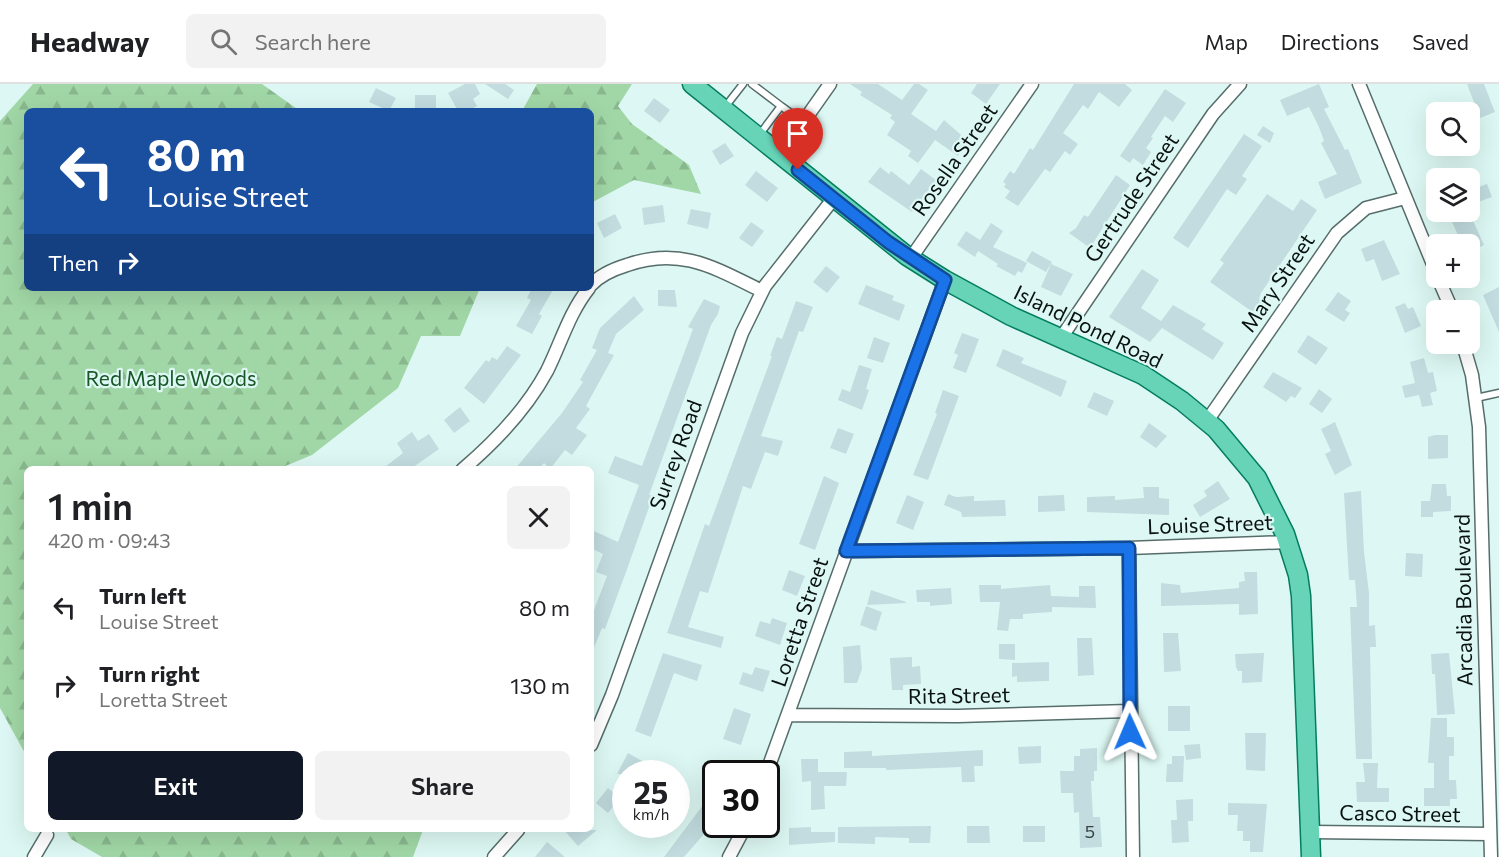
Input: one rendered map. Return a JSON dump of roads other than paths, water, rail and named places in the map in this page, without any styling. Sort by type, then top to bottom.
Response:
[{"type":"main road","name":"Island Pond Road","points":[[697,86],[911,258],[945,280],[1061,338],[1143,375],[1207,421],[1231,444],[1257,478],[1288,542],[1298,575],[1301,596],[1311,857]]},
{"type":"street","points":[[780,155],[830,84]]},
{"type":"street","name":"Rosella Street","points":[[911,258],[1032,84]]},
{"type":"street","name":"Gertrude Street","points":[[1061,338],[1213,114],[1240,84]]},
{"type":"street","points":[[1359,84],[1426,248]]},
{"type":"street","name":"Surrey Road","points":[[594,738],[612,695],[741,333],[762,291],[834,198]]},
{"type":"street","name":"Mary Street","points":[[1207,421],[1336,233],[1366,208],[1405,198]]},
{"type":"street","points":[[594,284],[621,266],[672,257],[703,263],[762,291]]},
{"type":"street","name":"Loretta Street","points":[[771,760],[945,280]]},
{"type":"street","points":[[466,466],[507,427],[533,394],[546,372],[571,316],[587,291]]},
{"type":"street","name":"Arcadia Boulevard","points":[[1465,354],[1476,398],[1491,857]]},
{"type":"street","name":"Louise Street","points":[[846,551],[1129,548],[1288,542]]},
{"type":"street","points":[[1129,548],[1129,711],[1133,857]]},
{"type":"street","name":"Rita Street","points":[[788,715],[958,717],[1129,711]]},
{"type":"street","points":[[494,857],[516,832]]},
{"type":"street","name":"Casco Street","points":[[1311,832],[1490,834]]},
{"type":"street","points":[[34,857],[47,835]]},
{"type":"street","points":[[729,857],[739,838]]},
{"type":"lane","points":[[723,109],[743,84]]},
{"type":"lane","points":[[752,84],[803,122]]},
{"type":"lane","points":[[758,137],[782,106]]},
{"type":"lane","points":[[1476,398],[1499,393]]},
{"type":"park label","name":"Red Maple Woods","points":[[171,379]]}]
